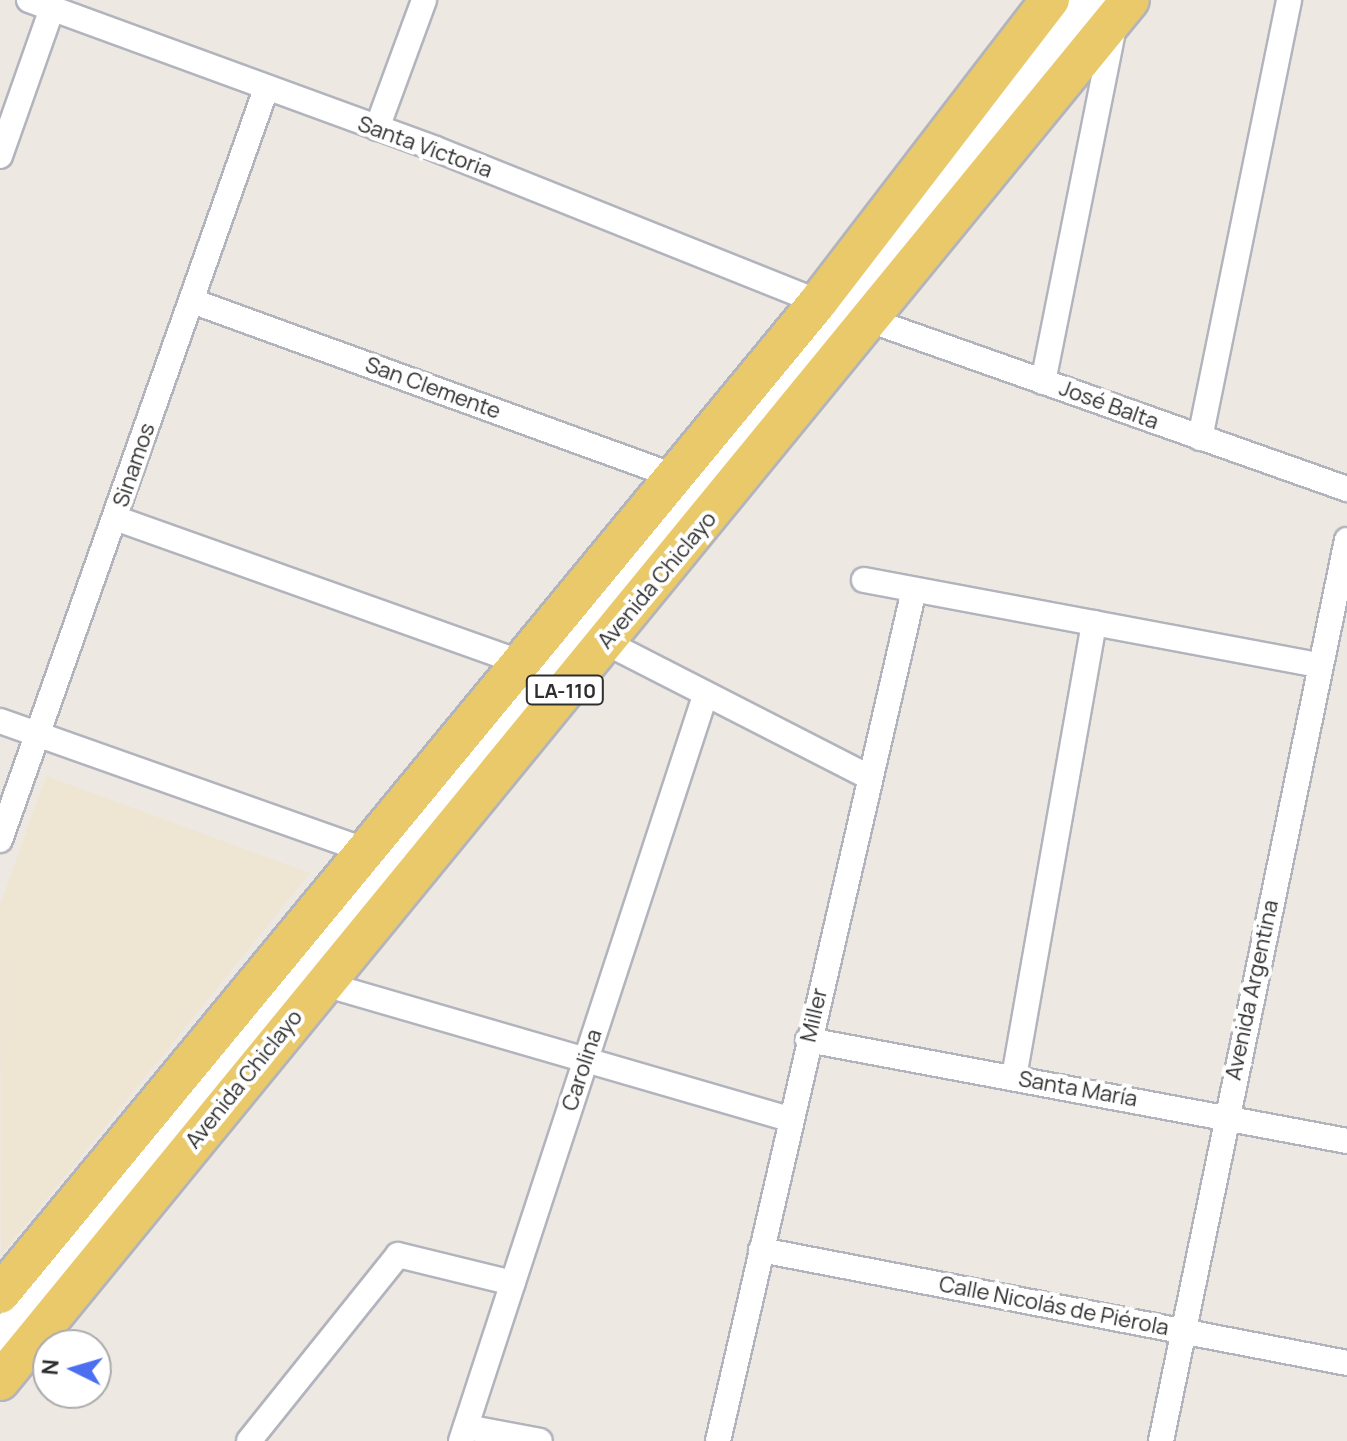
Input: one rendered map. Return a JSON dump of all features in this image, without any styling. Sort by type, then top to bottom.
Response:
[{"type":"main road","name":"LA-110","points":[[0,1294],[818,302],[1050,0]]},
{"type":"main road","name":"Avenida Chiclayo","points":[[0,1381],[321,983],[872,321],[1112,5]]},
{"type":"street","points":[[377,128],[424,0]]},
{"type":"street","points":[[1200,438],[1289,0]]},
{"type":"street","points":[[0,156],[41,4]]},
{"type":"street","name":"Santa Victoria","points":[[41,4],[377,128],[818,302]]},
{"type":"street","points":[[1043,382],[1112,5]]},
{"type":"street","name":"Avenida Chiclayo","points":[[0,1341],[552,672],[1112,5]]},
{"type":"street","name":"Sinamos","points":[[0,840],[266,89]]},
{"type":"street","name":"San Clemente","points":[[192,301],[674,476]]},
{"type":"street","name":"José Balta","points":[[872,321],[1347,489]]},
{"type":"street","points":[[115,518],[523,663]]},
{"type":"street","name":"Avenida Argentina","points":[[1161,1441],[1318,665],[1347,540]]},
{"type":"street","points":[[864,580],[1318,665]]},
{"type":"street","name":"Miller","points":[[718,1441],[867,776],[914,590]]},
{"type":"street","points":[[1014,1077],[1094,623]]},
{"type":"street","points":[[605,642],[704,699],[867,776]]},
{"type":"street","name":"Carolina","points":[[463,1434],[704,699]]},
{"type":"street","points":[[0,721],[367,851]]},
{"type":"street","points":[[321,983],[790,1119]]},
{"type":"street","name":"Santa María","points":[[808,1040],[1227,1116],[1347,1141]]},
{"type":"street","name":"Calle Nicolás de Piérola","points":[[761,1250],[1347,1363]]},
{"type":"street","points":[[249,1441],[398,1255],[513,1283]]},
{"type":"street","points":[[463,1434],[540,1441]]},
{"type":"shaded area","points":[[46,776],[310,873],[1,1255],[0,905]]}]
